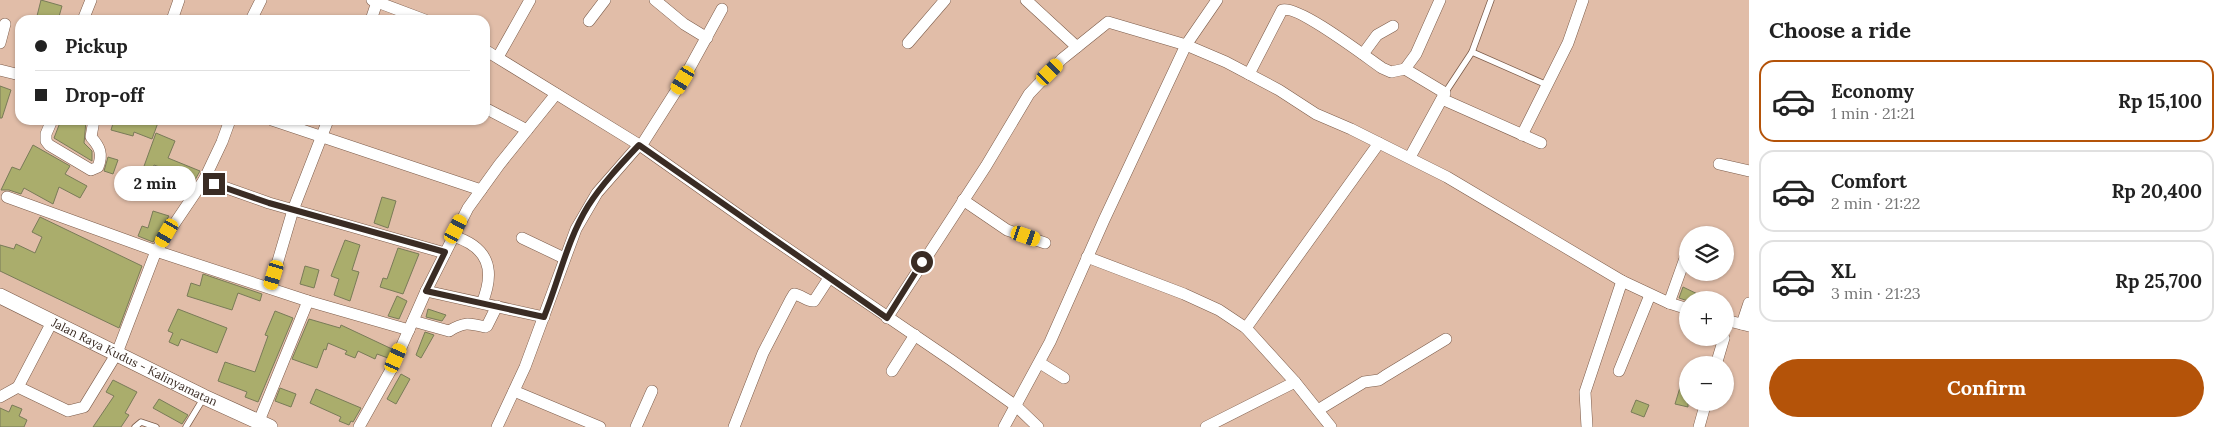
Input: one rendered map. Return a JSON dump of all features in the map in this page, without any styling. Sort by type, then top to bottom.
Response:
[{"type":"main road","name":"Jalan Raya Kudus - Kalinyamatan","points":[[0,296],[204,397],[265,424]]},
{"type":"street","points":[[85,15],[91,0]]},
{"type":"street","points":[[174,15],[179,0]]},
{"type":"street","points":[[254,15],[261,0]]},
{"type":"street","points":[[498,57],[530,0]]},
{"type":"street","points":[[589,21],[604,0]]},
{"type":"street","points":[[655,0],[684,24],[707,38]]},
{"type":"street","points":[[908,43],[946,0]]},
{"type":"street","points":[[1026,0],[1077,47]]},
{"type":"street","points":[[1004,427],[1040,364],[1087,257],[1186,45],[1216,0]]},
{"type":"street","points":[[1249,74],[1284,9],[1299,13],[1387,71],[1395,72],[1405,69],[1416,54],[1440,0]]},
{"type":"street","points":[[1522,135],[1568,43],[1583,0]]},
{"type":"street","points":[[373,15],[375,1],[412,15]]},
{"type":"street","points":[[497,427],[544,317],[576,229],[604,184],[640,145],[707,38],[722,9]]},
{"type":"street","points":[[887,318],[1029,94],[1077,47],[1108,22],[1186,45],[1249,74],[1279,90],[1316,114],[1410,158],[1486,199],[1560,246],[1622,281],[1650,295],[1679,306]]},
{"type":"street","points":[[0,43],[5,24]]},
{"type":"street","points":[[1363,54],[1376,35],[1392,26]]},
{"type":"street","points":[[490,53],[640,145],[1016,406],[1038,427]]},
{"type":"street","points":[[1405,69],[1444,96],[1541,143]]},
{"type":"street","points":[[0,70],[15,74]]},
{"type":"street","points":[[359,427],[392,368],[426,291],[468,208],[556,94]]},
{"type":"street","points":[[1410,158],[1444,96]]},
{"type":"street","points":[[490,111],[527,130]]},
{"type":"street","points":[[50,125],[46,134],[46,141],[49,145],[92,170],[98,167],[101,154],[101,149],[90,137],[93,125]]},
{"type":"street","points":[[18,387],[68,411],[84,407],[117,353],[156,251],[204,180],[228,125]]},
{"type":"street","points":[[288,125],[481,190]]},
{"type":"street","points":[[270,288],[293,210],[326,125]]},
{"type":"street","points":[[1246,328],[1379,143]]},
{"type":"street","points":[[1719,164],[1749,171]]},
{"type":"street","points":[[204,180],[293,210],[445,252]]},
{"type":"street","points":[[7,197],[156,251],[308,301],[411,326],[448,331],[458,325],[468,323],[485,327],[497,306]]},
{"type":"street","points":[[963,200],[1007,230],[1045,243]]},
{"type":"street","points":[[453,236],[474,245],[484,256],[489,278],[482,303]]},
{"type":"street","points":[[522,238],[564,258]]},
{"type":"street","points":[[1087,257],[1184,294],[1219,310],[1246,328],[1295,382],[1331,427]]},
{"type":"street","points":[[1669,303],[1679,275]]},
{"type":"street","points":[[734,427],[763,353],[794,294],[810,302],[814,301],[829,278]]},
{"type":"street","points":[[1587,427],[1585,407],[1587,387],[1622,281]]},
{"type":"street","points":[[426,291],[544,317]]},
{"type":"street","points":[[1619,371],[1650,295]]},
{"type":"street","points":[[265,424],[308,301]]},
{"type":"street","points":[[1745,325],[1749,303]]},
{"type":"street","points":[[0,397],[18,387],[52,322]]},
{"type":"street","points":[[892,371],[915,335]]},
{"type":"street","points":[[1318,410],[1364,382],[1379,380],[1446,339]]},
{"type":"street","points":[[1040,364],[1064,378]]},
{"type":"street","points":[[1206,427],[1295,382]]},
{"type":"street","points":[[514,391],[600,427]]},
{"type":"street","points":[[636,427],[652,391]]},
{"type":"street","points":[[1699,427],[1703,411]]},
{"type":"lane","points":[[1444,96],[1472,52],[1491,0]]},
{"type":"lane","points":[[1472,52],[1547,84]]},
{"type":"lane","points":[[186,427],[204,397]]},
{"type":"lane","points":[[135,427],[141,422],[156,427]]},
{"type":"building","points":[[41,0],[62,6],[59,15],[37,15]]},
{"type":"building","points":[[0,86],[11,90],[2,118],[0,118]]},
{"type":"building","points":[[59,125],[86,125],[84,143],[92,151],[92,161],[54,138]]},
{"type":"building","points":[[112,125],[157,125],[152,139],[134,132],[133,136],[111,130]]},
{"type":"building","points":[[156,133],[175,141],[168,158],[200,171],[192,185],[171,177],[173,172],[154,165],[151,172],[143,169]]},
{"type":"building","points":[[33,145],[70,166],[65,174],[87,186],[80,198],[59,187],[53,204],[24,188],[21,194],[9,190],[1,190],[12,167],[20,170]]},
{"type":"building","points":[[108,157],[118,160],[113,174],[104,171]]},
{"type":"building","points":[[382,197],[396,201],[388,228],[374,223]]},
{"type":"building","points":[[153,211],[169,216],[153,242],[138,236],[142,226],[148,228]]},
{"type":"building","points":[[40,217],[142,266],[119,328],[0,271],[0,245],[14,249],[16,244],[35,253],[42,237],[32,232]]},
{"type":"building","points":[[345,240],[360,245],[352,270],[359,272],[350,301],[334,295],[339,279],[331,276]]},
{"type":"building","points":[[398,248],[419,254],[403,294],[380,287],[383,278],[387,279]]},
{"type":"building","points":[[305,266],[319,270],[314,288],[300,284]]},
{"type":"building","points":[[203,274],[262,294],[260,301],[238,293],[232,310],[187,296],[191,283],[200,286]]},
{"type":"building","points":[[1683,287],[1691,291],[1682,291]]},
{"type":"building","points":[[397,296],[407,301],[399,319],[388,316]]},
{"type":"building","points":[[178,309],[227,328],[217,353],[181,339],[178,346],[169,342],[173,333],[168,331]]},
{"type":"building","points":[[428,309],[446,315],[442,321],[426,317]]},
{"type":"building","points":[[275,311],[293,318],[258,402],[245,397],[247,392],[218,381],[225,362],[255,372],[268,336],[265,335]]},
{"type":"building","points":[[309,319],[340,328],[341,325],[392,349],[388,358],[377,354],[375,359],[358,351],[355,358],[345,354],[347,351],[328,343],[317,368],[292,359]]},
{"type":"building","points":[[425,332],[434,335],[421,358],[416,355]]},
{"type":"building","points":[[401,374],[410,379],[396,404],[387,399]]},
{"type":"building","points":[[113,380],[137,392],[125,413],[129,415],[121,427],[93,427],[114,396],[106,392]]},
{"type":"building","points":[[280,388],[296,394],[291,407],[275,401]]},
{"type":"building","points":[[316,389],[361,408],[353,422],[351,421],[349,425],[339,421],[341,417],[310,403]]},
{"type":"building","points":[[1679,391],[1679,405],[1675,404]]},
{"type":"building","points":[[159,399],[188,415],[182,424],[153,408]]},
{"type":"building","points":[[1636,400],[1649,405],[1644,417],[1631,412]]},
{"type":"building","points":[[12,405],[22,409],[19,416],[27,420],[24,427],[0,427],[0,408],[9,412]]},
{"type":"route","points":[[214,184],[269,203],[445,252],[426,291],[544,317],[567,250],[588,207],[604,184],[639,145],[887,318],[922,262]]}]
